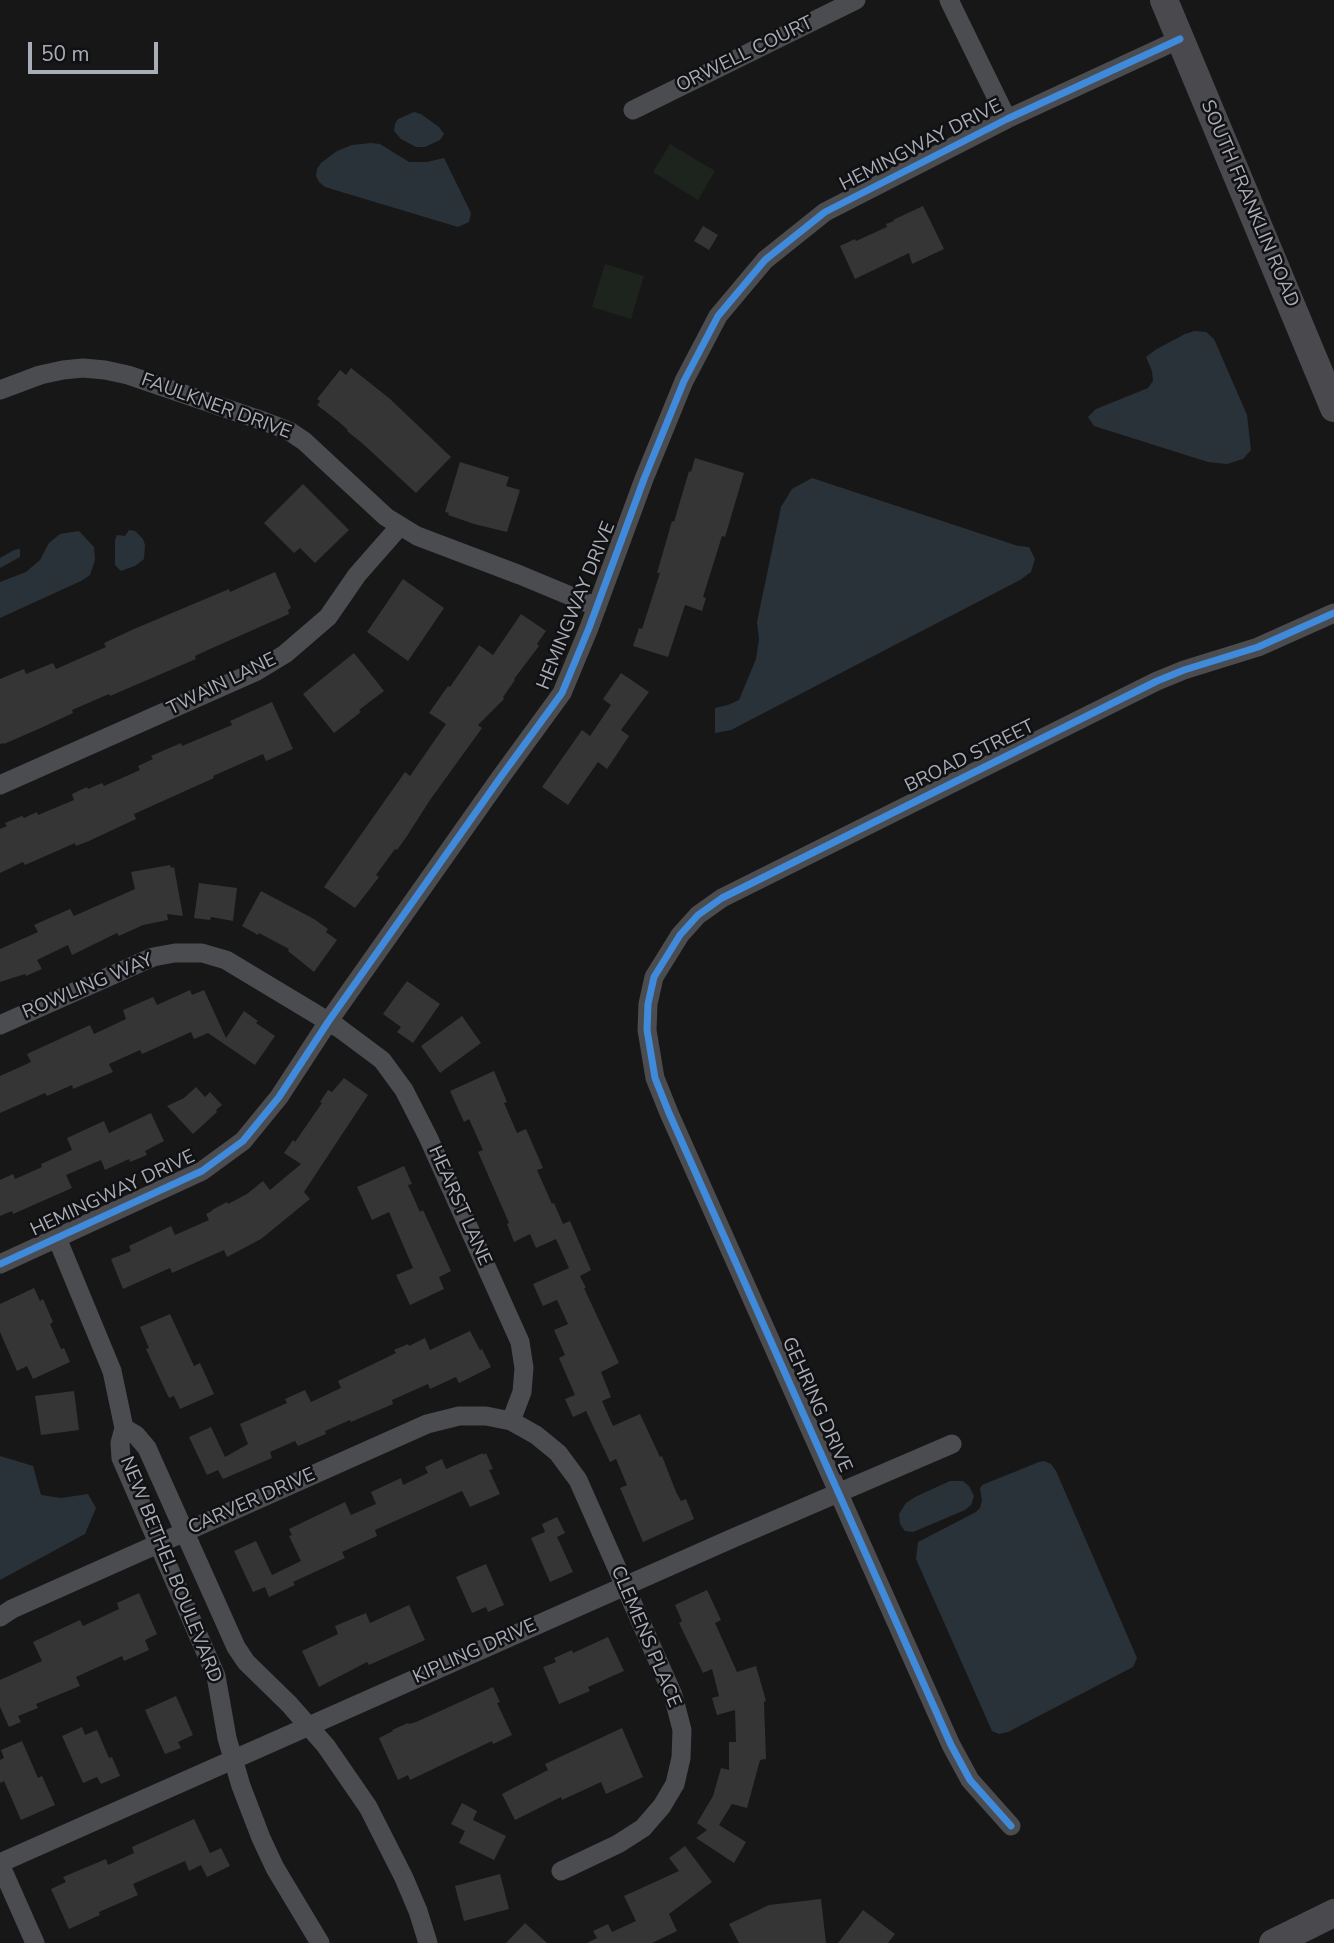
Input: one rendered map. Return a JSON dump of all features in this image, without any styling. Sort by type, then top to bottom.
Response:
[{"type":"main road","name":"SOUTH FRANKLIN ROAD","points":[[1164,0],[1334,408]]},
{"type":"main road","points":[[1273,1943],[1334,1913]]},
{"type":"street","name":"ORWELL COURT","points":[[634,110],[856,0]]},
{"type":"street","points":[[949,0],[1007,119]]},
{"type":"street","name":"HEMINGWAY DRIVE","points":[[0,1264],[202,1171],[243,1141],[279,1097],[328,1022],[562,693],[684,381],[718,316],[765,260],[825,212],[1007,119],[1180,39]]},
{"type":"street","name":"FAULKNER DRIVE","points":[[0,390],[40,375],[73,369],[105,370],[141,379],[289,431],[304,441],[386,517],[416,536],[597,607]]},
{"type":"street","name":"TWAIN LANE","points":[[0,785],[257,671],[285,654],[328,617],[356,575],[400,526]]},
{"type":"street","name":"BROAD STREET","points":[[654,977],[680,934],[698,915],[722,898],[1157,681],[1258,647],[1334,614]]},
{"type":"street","name":"ROWLING WAY","points":[[0,1025],[153,957],[175,953],[202,953],[226,960],[328,1022]]},
{"type":"street","name":"GEHRING DRIVE","points":[[654,977],[648,1004],[647,1030],[655,1078],[669,1113],[951,1745],[970,1780],[1011,1826]]},
{"type":"street","name":"HEARST LANE","points":[[328,1022],[382,1060],[404,1090],[428,1137],[520,1342],[524,1368],[522,1392],[511,1422]]},
{"type":"street","name":"NEW BETHEL BOULEVARD","points":[[57,1238],[112,1371],[124,1428],[120,1443],[121,1458],[216,1676],[228,1738],[246,1799],[275,1868],[320,1943]]},
{"type":"street","name":"CARVER DRIVE","points":[[0,1617],[12,1609],[427,1424],[459,1416],[486,1416],[511,1422]]},
{"type":"street","name":"CLEMENS PLACE","points":[[511,1422],[536,1435],[558,1453],[578,1480],[673,1695],[682,1730],[681,1759],[675,1784],[662,1806],[643,1828],[618,1844],[561,1871]]},
{"type":"street","name":"NEW BETHEL BOULEVARD","points":[[124,1428],[136,1435],[147,1448],[236,1647],[246,1662],[289,1704],[326,1746],[368,1807],[404,1878],[428,1943]]},
{"type":"street","name":"KIPLING DRIVE","points":[[0,1863],[951,1444]]},
{"type":"street","points":[[0,1863],[35,1943]]},
{"type":"shaded area","points":[[414,112],[439,127],[444,134],[440,140],[425,147],[416,147],[401,139],[394,131],[395,124],[398,119]]},
{"type":"shaded area","points":[[380,144],[409,162],[444,158],[471,213],[469,222],[458,227],[325,187],[319,182],[317,169],[337,151],[352,145]]},
{"type":"shaded area","points":[[670,144],[715,171],[698,200],[653,172]]},
{"type":"shaded area","points":[[605,264],[644,276],[631,319],[592,307]]},
{"type":"shaded area","points":[[1195,331],[1206,332],[1214,339],[1247,415],[1251,450],[1243,459],[1227,464],[1208,462],[1094,426],[1088,417],[1096,409],[1148,388],[1153,381],[1146,357]]},
{"type":"shaded area","points":[[812,478],[1018,546],[1029,547],[1035,559],[1031,572],[731,730],[715,733],[715,708],[739,700],[756,659],[759,639],[757,622],[781,507],[792,489]]},
{"type":"shaded area","points":[[129,530],[135,531],[143,539],[144,559],[121,571],[115,565],[115,540],[117,535],[125,536]]},
{"type":"shaded area","points":[[79,531],[94,547],[95,560],[90,575],[0,618],[0,582],[26,572],[40,560],[49,543],[60,534]]},
{"type":"shaded area","points":[[20,549],[20,557],[0,568],[0,558]]},
{"type":"shaded area","points":[[0,1456],[33,1466],[41,1495],[61,1498],[88,1494],[96,1508],[85,1534],[0,1580]]},
{"type":"shaded area","points":[[1044,1461],[1051,1464],[1056,1471],[1137,1658],[1133,1667],[1008,1732],[999,1734],[992,1731],[916,1559],[918,1542],[976,1512],[982,1500],[982,1485]]},
{"type":"shaded area","points":[[950,1481],[963,1481],[969,1486],[974,1496],[971,1505],[913,1532],[905,1531],[900,1524],[899,1514],[906,1503]]},
{"type":"building","points":[[923,206],[944,249],[912,264],[909,253],[855,279],[840,246],[887,227],[886,224]]},
{"type":"building","points":[[703,226],[718,235],[709,250],[694,241]]},
{"type":"building","points":[[351,368],[389,398],[451,457],[416,493],[317,405],[320,401],[317,399],[340,370],[346,375]]},
{"type":"building","points":[[695,458],[744,473],[703,597],[706,598],[702,611],[685,605],[668,657],[633,646],[639,628],[642,629],[660,573],[657,573],[672,521],[674,522]]},
{"type":"building","points":[[460,462],[509,477],[506,486],[520,490],[507,532],[474,524],[445,512]]},
{"type":"building","points":[[303,484],[349,530],[315,563],[300,548],[294,553],[264,523]]},
{"type":"building","points":[[275,572],[291,608],[288,610],[289,614],[195,656],[196,659],[72,710],[73,713],[0,744],[0,679],[24,669],[26,674],[53,663],[56,669],[106,647],[104,643],[134,629]]},
{"type":"building","points":[[403,579],[444,608],[408,661],[367,632]]},
{"type":"building","points":[[521,614],[546,631],[537,644],[539,646],[514,679],[504,699],[478,725],[482,728],[355,908],[324,887],[405,772],[410,776],[446,724],[429,713],[448,686],[450,687],[479,645],[493,655]]},
{"type":"building","points":[[354,653],[384,691],[334,733],[303,694]]},
{"type":"building","points":[[621,673],[649,692],[621,730],[629,736],[607,769],[598,762],[568,805],[542,787],[582,730],[590,736],[611,705],[603,699]]},
{"type":"building","points":[[272,702],[293,749],[266,761],[263,754],[134,814],[136,819],[89,841],[76,846],[75,843],[0,873],[0,829],[7,826],[5,823],[37,812],[38,815],[74,800],[72,794],[102,783],[104,786],[140,770],[138,766],[153,759],[151,756],[232,725],[230,721]]},
{"type":"building","points":[[170,865],[171,868],[174,867],[183,916],[167,914],[168,920],[143,925],[119,936],[117,933],[72,955],[68,945],[37,960],[42,969],[0,982],[0,949],[38,932],[34,925],[70,909],[74,916],[135,889],[131,872]]},
{"type":"building","points":[[199,883],[237,888],[233,921],[211,917],[210,920],[194,918]]},
{"type":"building","points":[[261,891],[314,919],[337,940],[314,972],[288,951],[289,949],[242,926]]},
{"type":"building","points":[[407,981],[440,1004],[413,1043],[397,1032],[401,1027],[383,1014]]},
{"type":"building","points":[[190,990],[192,995],[204,990],[226,1038],[244,1011],[275,1036],[255,1065],[208,1033],[194,1039],[191,1032],[142,1054],[140,1050],[109,1064],[113,1072],[73,1089],[72,1085],[47,1096],[45,1093],[0,1113],[0,1076],[31,1062],[27,1054],[90,1025],[94,1034],[126,1019],[123,1010],[153,997],[157,1005]]},
{"type":"building","points":[[462,1016],[481,1043],[440,1073],[421,1046]]},
{"type":"building","points":[[494,1071],[517,1133],[526,1129],[543,1168],[537,1170],[552,1204],[554,1203],[563,1224],[570,1221],[591,1270],[580,1276],[619,1363],[601,1372],[611,1397],[602,1401],[613,1426],[640,1414],[660,1457],[662,1456],[676,1492],[681,1501],[686,1499],[694,1519],[643,1542],[620,1488],[627,1485],[616,1459],[610,1462],[586,1411],[573,1417],[565,1399],[575,1395],[559,1358],[565,1355],[554,1330],[568,1324],[557,1300],[543,1306],[533,1284],[569,1268],[556,1239],[536,1248],[530,1234],[514,1242],[507,1224],[509,1223],[478,1152],[483,1150],[469,1119],[464,1122],[450,1091]]},
{"type":"building","points":[[344,1078],[368,1095],[304,1192],[310,1199],[261,1239],[227,1257],[224,1250],[172,1273],[170,1268],[123,1289],[111,1259],[131,1251],[129,1246],[171,1226],[175,1235],[209,1220],[206,1214],[212,1210],[247,1194],[263,1181],[270,1190],[301,1164],[284,1153],[293,1140],[295,1142],[328,1090],[332,1092]]},
{"type":"building","points":[[196,1087],[205,1097],[210,1092],[222,1105],[193,1134],[167,1106],[184,1098]]},
{"type":"building","points":[[151,1113],[164,1141],[145,1151],[147,1155],[130,1162],[129,1159],[105,1170],[101,1160],[66,1175],[72,1188],[13,1214],[12,1211],[0,1216],[0,1180],[13,1174],[15,1179],[72,1150],[67,1138],[104,1121],[109,1133]]},
{"type":"building","points":[[404,1166],[412,1184],[408,1185],[420,1212],[423,1210],[451,1271],[439,1277],[444,1289],[410,1305],[396,1275],[413,1268],[389,1212],[372,1220],[357,1187]]},
{"type":"building","points":[[34,1288],[40,1301],[43,1299],[53,1322],[50,1324],[70,1362],[33,1379],[27,1366],[17,1371],[0,1332],[0,1304]]},
{"type":"building","points":[[170,1314],[194,1366],[200,1363],[214,1394],[180,1409],[174,1396],[169,1398],[146,1349],[149,1348],[140,1327]]},
{"type":"building","points":[[470,1331],[491,1367],[459,1383],[456,1377],[430,1389],[428,1384],[392,1400],[393,1404],[325,1431],[326,1434],[298,1446],[295,1441],[270,1452],[272,1458],[223,1479],[218,1470],[207,1475],[189,1437],[211,1427],[225,1457],[248,1444],[240,1424],[287,1403],[285,1399],[305,1390],[311,1402],[341,1388],[338,1381],[396,1353],[394,1350],[425,1338],[430,1350]]},
{"type":"building","points":[[74,1391],[79,1430],[41,1435],[35,1396]]},
{"type":"building","points":[[486,1453],[493,1469],[489,1470],[500,1494],[470,1507],[462,1491],[375,1530],[377,1536],[342,1552],[345,1558],[293,1582],[295,1585],[269,1597],[265,1587],[253,1592],[234,1551],[256,1541],[272,1575],[301,1561],[289,1536],[292,1535],[289,1529],[345,1502],[351,1515],[376,1504],[371,1492],[401,1478],[403,1485],[428,1473],[425,1467],[442,1459],[446,1469]]},
{"type":"building","points":[[557,1517],[565,1533],[557,1537],[573,1572],[550,1582],[531,1538],[545,1532],[542,1524]]},
{"type":"building","points":[[486,1564],[504,1605],[488,1612],[486,1607],[472,1613],[456,1577]]},
{"type":"building","points":[[707,1590],[721,1620],[715,1623],[737,1672],[756,1666],[766,1701],[766,1759],[760,1760],[747,1808],[732,1804],[719,1825],[746,1842],[734,1863],[696,1838],[707,1830],[697,1823],[713,1796],[721,1768],[729,1770],[729,1742],[736,1742],[735,1710],[717,1715],[712,1698],[719,1696],[712,1669],[703,1673],[679,1623],[682,1621],[675,1605]]},
{"type":"building","points":[[139,1593],[157,1634],[145,1640],[149,1650],[124,1661],[122,1656],[76,1677],[80,1686],[36,1704],[38,1708],[18,1716],[21,1722],[9,1727],[0,1707],[0,1680],[42,1661],[33,1642],[80,1620],[83,1626],[119,1609],[117,1603]]},
{"type":"building","points":[[409,1605],[425,1640],[369,1665],[367,1662],[319,1687],[302,1651],[338,1634],[335,1626],[366,1613],[370,1623]]},
{"type":"building","points":[[608,1637],[624,1671],[588,1687],[590,1691],[559,1704],[543,1667],[556,1662],[554,1658],[572,1650],[573,1653]]},
{"type":"building","points":[[493,1687],[500,1702],[497,1703],[512,1735],[493,1744],[492,1741],[410,1780],[408,1775],[398,1780],[379,1738]]},
{"type":"building","points":[[176,1696],[193,1735],[178,1742],[181,1748],[165,1754],[145,1710]]},
{"type":"building","points":[[82,1727],[85,1735],[97,1730],[120,1776],[101,1784],[97,1777],[83,1783],[62,1736]]},
{"type":"building","points":[[622,1728],[643,1777],[606,1794],[601,1782],[562,1800],[561,1797],[515,1820],[502,1794],[548,1770],[545,1764]]},
{"type":"building","points":[[22,1741],[38,1778],[42,1776],[55,1805],[21,1820],[4,1781],[0,1783],[0,1760],[4,1758],[1,1750]]},
{"type":"building","points":[[462,1803],[477,1811],[473,1820],[506,1836],[494,1860],[459,1843],[465,1831],[451,1824]]},
{"type":"building","points":[[194,1819],[210,1853],[221,1848],[230,1866],[207,1877],[201,1865],[189,1871],[185,1861],[133,1884],[138,1895],[69,1929],[51,1889],[66,1882],[63,1877],[106,1859],[108,1865],[134,1853],[132,1847]]},
{"type":"building","points":[[685,1846],[712,1882],[669,1914],[677,1931],[652,1943],[587,1943],[597,1938],[593,1931],[608,1924],[612,1932],[636,1921],[624,1896],[679,1871],[669,1858]]},
{"type":"building","points":[[500,1874],[509,1909],[464,1921],[455,1886]]},
{"type":"building","points":[[821,1899],[826,1943],[739,1943],[729,1924],[769,1905]]},
{"type":"building","points":[[863,1910],[895,1934],[888,1943],[838,1943]]},
{"type":"building","points":[[525,1923],[547,1943],[506,1943]]},
{"type":"cycle path","points":[[0,1264],[202,1171],[243,1141],[279,1097],[328,1022],[562,693],[684,381],[718,316],[765,260],[825,212],[1007,119],[1180,39]]},
{"type":"cycle path","points":[[1011,1826],[970,1780],[951,1745],[669,1113],[655,1078],[647,1030],[648,1004],[654,977],[680,935],[698,915],[722,898],[1157,681],[1258,647],[1334,613]]}]
